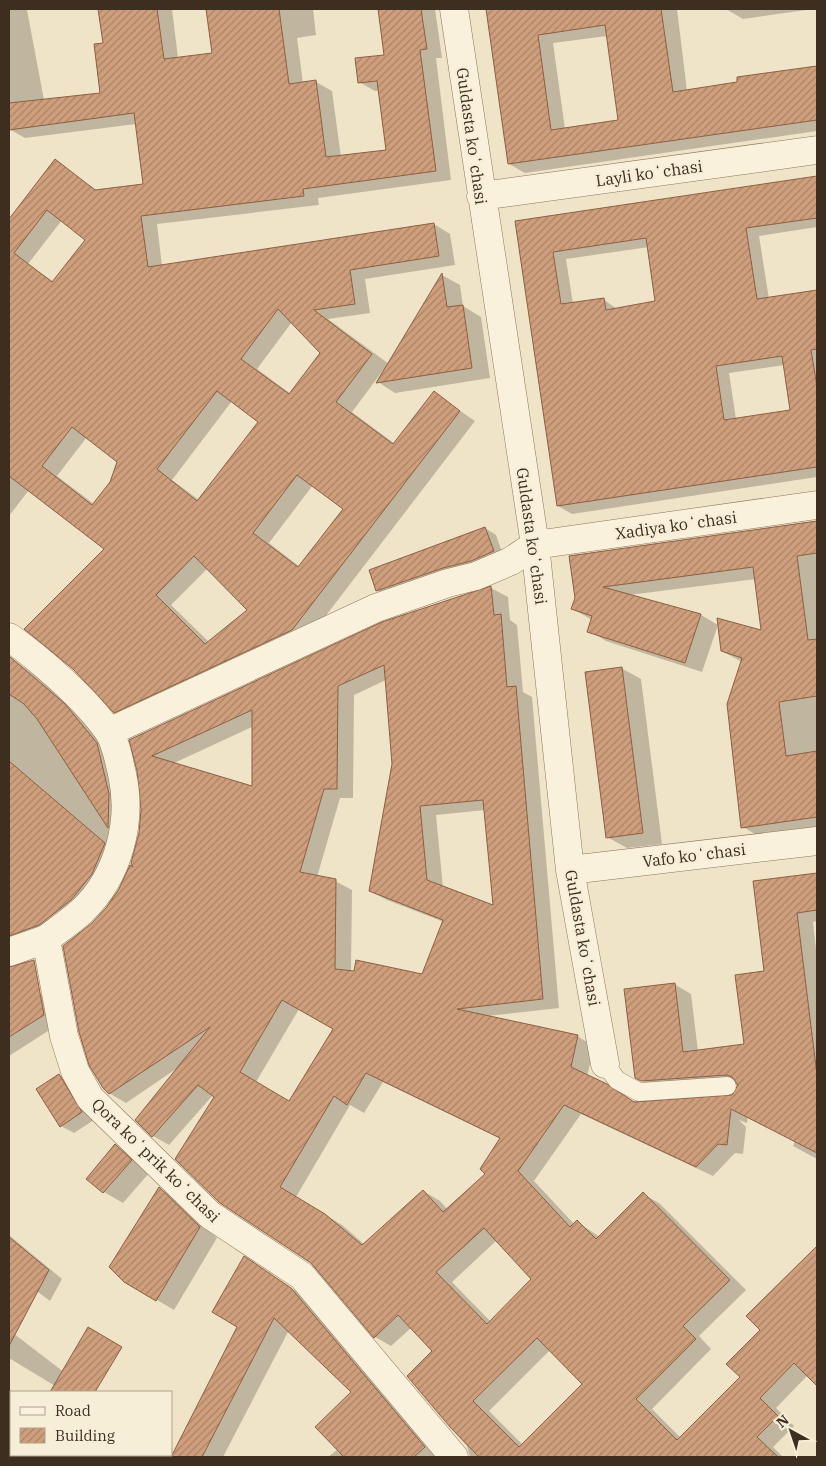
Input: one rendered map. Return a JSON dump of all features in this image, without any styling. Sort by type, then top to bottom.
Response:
[{"type":"street","name":"Guldasta koʻchasi","points":[[454,9],[535,545],[570,870],[605,1064]]},
{"type":"street","name":"Layli koʻchasi","points":[[482,196],[817,150]]},
{"type":"street","name":"Xadiya koʻchasi","points":[[535,545],[817,505]]},
{"type":"street","points":[[109,732],[376,608],[448,583],[476,576],[510,561],[535,545]]},
{"type":"street","points":[[9,637],[65,685],[109,732],[127,794],[124,834],[115,862],[101,888],[83,910],[46,939],[9,952]]},
{"type":"street","name":"Vafo koʻchasi","points":[[570,870],[817,841]]},
{"type":"street","name":"Qora koʻprik koʻchasi","points":[[46,939],[64,1036],[74,1071],[90,1098],[210,1215],[302,1276],[454,1457]]},
{"type":"lane","points":[[605,1064],[617,1080],[639,1092],[727,1086]]},
{"type":"building","points":[[98,9],[157,9],[164,59],[212,53],[206,9],[279,9],[289,84],[316,80],[326,157],[386,150],[377,81],[358,83],[355,58],[384,55],[378,9],[421,9],[427,49],[420,50],[436,171],[303,189],[304,196],[141,216],[148,267],[434,223],[439,256],[350,270],[355,304],[314,310],[372,354],[336,402],[393,444],[434,391],[460,411],[292,630],[114,713],[73,669],[24,629],[104,549],[9,476],[9,219],[55,159],[95,190],[143,184],[134,113],[9,130],[9,103],[100,93],[94,44],[103,43]],"holes":[[[47,210],[85,240],[52,282],[14,253]],[[278,309],[320,353],[289,394],[241,359]],[[217,391],[258,422],[197,501],[157,469]],[[72,427],[117,462],[110,482],[92,505],[42,466]],[[297,475],[343,509],[298,567],[253,533]],[[194,556],[247,610],[205,644],[156,595]]]},
{"type":"building","points":[[486,9],[661,9],[673,92],[737,82],[737,77],[817,66],[817,120],[508,164]],"holes":[[[605,25],[618,120],[551,130],[538,35]]]},
{"type":"building","points":[[817,176],[817,218],[746,228],[757,299],[817,290],[817,349],[811,350],[817,387],[817,467],[557,506],[515,221]],"holes":[[[646,238],[655,301],[606,310],[604,298],[561,304],[553,252]],[[782,356],[790,410],[724,420],[716,366]]]},
{"type":"building","points":[[442,273],[447,307],[463,305],[472,368],[376,383]]},
{"type":"building","points":[[817,521],[817,553],[797,556],[808,640],[817,639],[817,696],[779,702],[786,756],[817,751],[817,817],[741,828],[727,704],[742,658],[721,651],[717,618],[761,630],[753,567],[603,587],[701,614],[685,663],[587,632],[592,616],[571,609],[575,598],[569,556]]},
{"type":"building","points":[[485,527],[494,551],[471,561],[443,568],[376,591],[369,570]]},
{"type":"building","points":[[491,586],[494,615],[501,614],[507,687],[516,686],[543,999],[457,1009],[578,1035],[571,1067],[607,1084],[634,1102],[732,1095],[738,1085],[732,1077],[727,1075],[641,1081],[635,1078],[624,989],[675,983],[683,1052],[744,1044],[735,975],[764,971],[753,881],[817,873],[817,910],[797,913],[817,1075],[817,1153],[731,1109],[727,1145],[718,1144],[696,1167],[564,1105],[518,1171],[570,1227],[577,1220],[596,1239],[643,1192],[730,1280],[683,1326],[696,1339],[636,1399],[677,1440],[740,1377],[726,1364],[760,1330],[746,1316],[817,1246],[817,1386],[794,1363],[760,1398],[778,1416],[757,1437],[778,1457],[479,1457],[450,1427],[407,1376],[432,1351],[398,1315],[374,1338],[311,1263],[220,1203],[175,1159],[214,1097],[198,1085],[152,1137],[135,1120],[210,1027],[109,1094],[103,1088],[89,1065],[79,1032],[63,946],[92,923],[106,908],[119,889],[130,865],[133,867],[131,863],[139,833],[141,810],[137,771],[129,740],[382,622]],"holes":[[[384,665],[392,764],[369,891],[443,920],[422,974],[356,960],[354,971],[335,969],[336,879],[300,872],[324,789],[337,789],[338,686]],[[252,710],[252,786],[152,756]],[[483,800],[493,905],[427,880],[420,806]],[[282,1000],[333,1029],[289,1101],[240,1072]],[[366,1073],[500,1138],[480,1169],[485,1174],[443,1212],[423,1190],[362,1245],[325,1214],[280,1187],[334,1096],[347,1105]],[[484,1228],[531,1279],[487,1324],[436,1272]],[[537,1338],[582,1384],[519,1447],[473,1401]]]},
{"type":"building","points":[[9,656],[65,704],[97,743],[109,794],[108,828],[37,719],[24,704],[9,694]]},
{"type":"building","points":[[622,667],[643,833],[606,838],[585,672]]},
{"type":"building","points":[[9,761],[105,843],[92,874],[71,900],[39,925],[9,936]]},
{"type":"building","points":[[34,960],[44,1015],[9,1037],[9,967]]},
{"type":"building","points":[[59,1074],[82,1112],[60,1127],[36,1089]]},
{"type":"building","points":[[115,1144],[132,1160],[103,1193],[86,1179]]},
{"type":"building","points":[[159,1187],[200,1227],[156,1301],[124,1282],[109,1267]]},
{"type":"building","points":[[9,1237],[49,1270],[9,1346]]},
{"type":"building","points":[[244,1256],[291,1288],[425,1447],[414,1457],[344,1457],[315,1427],[351,1392],[274,1318],[202,1457],[171,1457],[237,1327],[212,1312]]},
{"type":"building","points":[[88,1327],[122,1347],[96,1391],[51,1391]]}]
